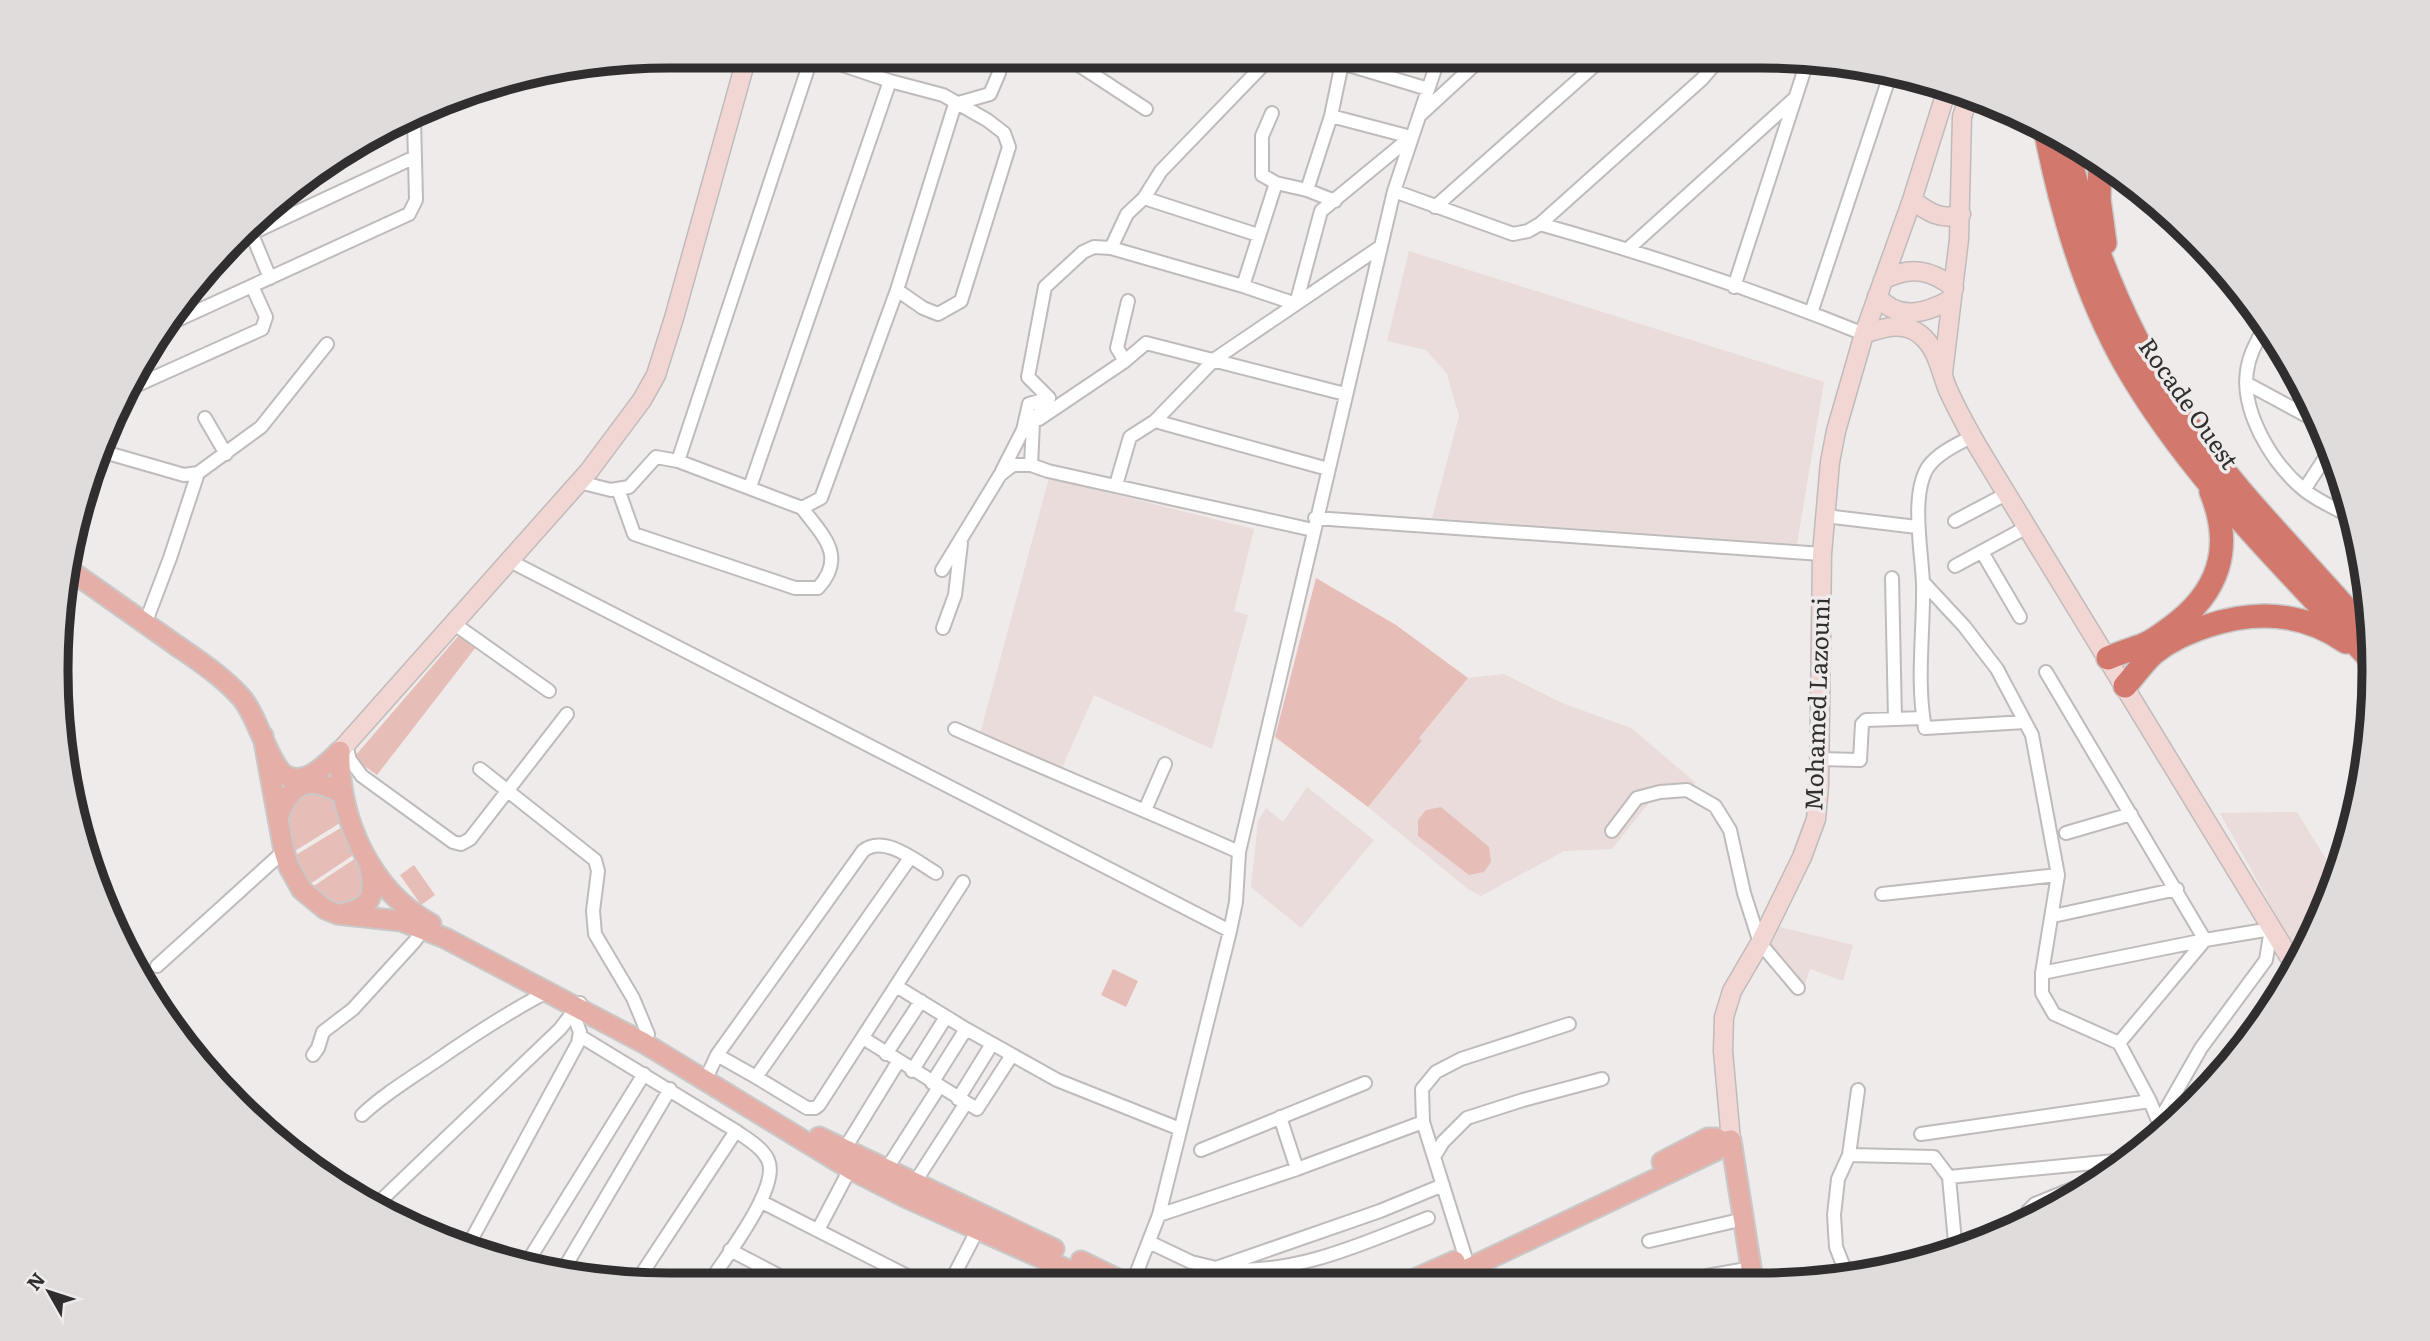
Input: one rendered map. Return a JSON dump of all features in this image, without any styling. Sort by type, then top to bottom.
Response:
[{"type":"highway","name":"Rocade Ouest","points":[[2047,142],[2057,190],[2071,236],[2112,339],[2151,406],[2203,477],[2361,641]]},
{"type":"highway","name":"Rocade Ouest","points":[[2069,154],[2092,237],[2107,277],[2150,365],[2180,413],[2360,639]]},
{"type":"highway","points":[[2100,174],[2099,199],[2107,277]]},
{"type":"highway","points":[[2108,658],[2145,644],[2180,620],[2206,594],[2214,581],[2219,566],[2222,535],[2217,508],[2203,477]]},
{"type":"highway","points":[[2125,686],[2156,652],[2180,635],[2243,617],[2281,616],[2314,624],[2361,647]]},
{"type":"main road","points":[[278,818],[290,793],[309,780],[343,748],[579,482],[642,400],[656,375],[718,166],[744,68]]},
{"type":"main road","name":"Mohamed Lazouni","points":[[1728,1141],[1724,1017],[1732,991],[1760,943],[1802,857],[1816,819],[1822,554],[1830,462],[1836,431],[1864,334],[1912,200],[1944,97]]},
{"type":"main road","points":[[1943,376],[1961,214],[1963,111],[1966,105]]},
{"type":"main road","points":[[1936,124],[1953,125],[1964,130]]},
{"type":"main road","points":[[1912,200],[1938,216],[1961,214]]},
{"type":"main road","points":[[1953,294],[1933,274],[1921,270],[1900,272],[1880,288],[1891,308],[1929,344],[1971,437],[2096,637],[2289,957]]},
{"type":"main road","points":[[1864,334],[1925,312],[1953,294]]},
{"type":"main road","points":[[76,575],[213,671],[240,696],[253,715],[280,771],[293,778],[323,784],[342,794]]},
{"type":"main road","points":[[2096,637],[2117,647],[2131,649]]},
{"type":"main road","points":[[263,736],[289,867],[302,890],[325,909],[337,914],[425,925],[644,1043],[711,1068],[850,1170],[1075,1273]]},
{"type":"main road","points":[[343,748],[342,794],[349,821],[381,881],[397,900],[425,925],[577,1007],[648,1034],[711,1068],[775,1113],[844,1150],[1105,1273]]},
{"type":"main road","points":[[337,914],[357,910],[370,900],[373,884],[369,860]]},
{"type":"main road","points":[[1428,1273],[1514,1235],[1709,1138],[1728,1141]]},
{"type":"main road","points":[[1728,1141],[1752,1273]]},
{"type":"main road","points":[[1459,1273],[1717,1150],[1728,1141]]},
{"type":"street","points":[[678,461],[810,68]]},
{"type":"street","points":[[850,68],[943,95],[1004,133],[1009,147],[961,300],[938,314],[923,308],[897,290]]},
{"type":"street","points":[[955,104],[990,94],[1000,68]]},
{"type":"street","points":[[1082,68],[1146,109]]},
{"type":"street","points":[[1111,248],[1127,214],[1144,198],[1161,171],[1260,68]]},
{"type":"street","points":[[1307,190],[1331,116],[1341,68]]},
{"type":"street","points":[[1361,68],[1427,89]]},
{"type":"street","points":[[1137,1273],[1159,1216],[1230,931],[1236,902],[1239,852],[1380,247],[1394,191],[1435,68]]},
{"type":"street","points":[[1417,117],[1471,68]]},
{"type":"street","points":[[1435,206],[1592,68]]},
{"type":"street","points":[[1394,191],[1513,234],[1528,231],[1540,224],[1712,68]]},
{"type":"street","points":[[1734,287],[1804,70]]},
{"type":"street","points":[[750,487],[890,81]]},
{"type":"street","points":[[1811,313],[1888,82]]},
{"type":"street","points":[[1628,249],[1794,99]]},
{"type":"street","points":[[802,508],[821,498],[897,290],[955,104]]},
{"type":"street","points":[[1272,113],[1262,136],[1262,175],[1276,183],[1307,190],[1335,201]]},
{"type":"street","points":[[1331,116],[1411,137]]},
{"type":"street","points":[[183,317],[409,214],[416,201],[414,125]]},
{"type":"street","points":[[1296,304],[1321,211],[1411,137]]},
{"type":"street","points":[[262,228],[415,157]]},
{"type":"street","points":[[1243,286],[1276,183]]},
{"type":"street","points":[[1144,198],[1258,235]]},
{"type":"street","points":[[1540,224],[1628,249],[1864,334]]},
{"type":"street","points":[[252,238],[270,278]]},
{"type":"street","points":[[1049,398],[1028,377],[1045,286],[1083,252],[1094,247],[1111,248],[1296,304]]},
{"type":"street","points":[[1116,485],[1130,437],[1155,421],[1213,360],[1380,247]]},
{"type":"street","points":[[141,383],[262,329],[266,317],[252,286]]},
{"type":"street","points":[[1125,360],[1117,348],[1128,300]]},
{"type":"street","points":[[2260,336],[2251,353],[2246,383],[2254,418],[2278,461],[2304,490],[2340,511]]},
{"type":"street","points":[[1033,423],[1146,343],[1345,394]]},
{"type":"street","points":[[109,453],[184,475],[198,473],[261,427],[327,344]]},
{"type":"street","points":[[2246,383],[2305,415]]},
{"type":"street","points":[[1031,465],[1033,423],[1049,398]]},
{"type":"street","points":[[942,570],[1000,475],[1023,430],[1029,404],[1049,398]]},
{"type":"street","points":[[205,418],[226,454]]},
{"type":"street","points":[[1155,421],[1328,469]]},
{"type":"street","points":[[1971,437],[1942,453],[1927,468],[1921,485],[1917,527],[1923,582],[1923,718],[1925,728],[2025,722]]},
{"type":"street","points":[[579,482],[611,490],[629,487],[656,457],[678,461],[750,487],[802,508],[828,543],[832,563],[829,576],[818,588],[795,588],[634,534],[618,489]]},
{"type":"street","points":[[2304,490],[2324,460]]},
{"type":"street","points":[[1000,475],[1013,465],[1031,465],[1048,471],[1314,524],[1822,554]]},
{"type":"street","points":[[145,624],[198,473]]},
{"type":"street","points":[[1955,522],[2007,494]]},
{"type":"street","points":[[1825,516],[1917,527]]},
{"type":"street","points":[[1955,566],[2027,527]]},
{"type":"street","points":[[943,628],[955,595],[961,540]]},
{"type":"street","points":[[1982,552],[2020,617]]},
{"type":"street","points":[[510,561],[1230,931]]},
{"type":"street","points":[[1892,578],[1895,718]]},
{"type":"street","points":[[1923,582],[1964,626],[1997,669],[2032,735],[2058,875],[2042,973],[2042,993],[2054,1014],[2119,1043],[2160,1120]]},
{"type":"street","points":[[453,623],[549,691]]},
{"type":"street","points":[[2046,672],[2205,940]]},
{"type":"street","points":[[343,748],[362,776],[457,844],[461,844],[470,839],[567,714]]},
{"type":"street","points":[[1819,759],[1860,760],[1863,722],[1923,718]]},
{"type":"street","points":[[955,729],[1239,852]]},
{"type":"street","points":[[1145,810],[1165,764]]},
{"type":"street","points":[[480,769],[595,860],[598,871],[593,911],[595,934],[633,998],[648,1034]]},
{"type":"street","points":[[1612,831],[1637,798],[1660,792],[1687,790],[1715,806],[1730,830],[1744,893],[1760,943],[1798,988]]},
{"type":"street","points":[[2066,833],[2132,814]]},
{"type":"street","points":[[936,873],[883,845],[869,846],[863,850],[711,1068],[756,1077],[807,1108],[815,1108],[963,882]]},
{"type":"street","points":[[157,966],[284,851]]},
{"type":"street","points":[[756,1077],[910,858]]},
{"type":"street","points":[[1882,894],[2058,875]]},
{"type":"street","points":[[2053,916],[2176,889]]},
{"type":"street","points":[[313,1055],[323,1032],[354,1010],[425,925]]},
{"type":"street","points":[[2042,973],[2271,929],[2266,960],[2201,1048],[2164,1116]]},
{"type":"street","points":[[2119,1043],[2205,940]]},
{"type":"street","points":[[896,986],[1057,1080],[1119,1107],[1180,1129]]},
{"type":"street","points":[[362,1115],[460,1044],[511,1011],[547,992]]},
{"type":"street","points":[[886,1054],[921,1001]]},
{"type":"street","points":[[472,1239],[580,1036],[577,1007]]},
{"type":"street","points":[[382,1199],[560,1029],[577,1007]]},
{"type":"street","points":[[912,1071],[946,1017]]},
{"type":"street","points":[[1465,1256],[1423,1122],[1422,1089],[1436,1072],[1461,1059],[1569,1024]]},
{"type":"street","points":[[886,1170],[966,1029]]},
{"type":"street","points":[[580,1036],[736,1131],[756,1146],[770,1163],[768,1182],[761,1202],[715,1273]]},
{"type":"street","points":[[863,1038],[974,1108],[979,1107],[1012,1055]]},
{"type":"street","points":[[915,1182],[992,1044]]},
{"type":"street","points":[[844,1150],[898,1062]]},
{"type":"street","points":[[531,1256],[644,1074]]},
{"type":"street","points":[[1435,1154],[1467,1118],[1602,1079]]},
{"type":"street","points":[[1201,1150],[1365,1083]]},
{"type":"street","points":[[567,1264],[670,1089]]},
{"type":"street","points":[[1843,1267],[1836,1247],[1834,1215],[1838,1179],[1849,1155],[1858,1090]]},
{"type":"street","points":[[1921,1134],[2150,1101]]},
{"type":"street","points":[[1280,1117],[1297,1169]]},
{"type":"street","points":[[1159,1216],[1423,1122]]},
{"type":"street","points":[[643,1272],[736,1131]]},
{"type":"street","points":[[1849,1155],[1934,1157],[1949,1177],[1955,1240]]},
{"type":"street","points":[[1949,1177],[2107,1162]]},
{"type":"street","points":[[818,1230],[850,1170]]},
{"type":"street","points":[[1216,1269],[1380,1211],[1443,1185]]},
{"type":"street","points":[[761,1202],[902,1273]]},
{"type":"street","points":[[1149,1242],[1191,1262],[1216,1269],[1252,1272],[1317,1261],[1428,1218]]},
{"type":"street","points":[[1648,1241],[1744,1219]]},
{"type":"street","points":[[955,1273],[978,1229]]},
{"type":"street","points":[[730,1250],[774,1273]]},
{"type":"shaded area","points":[[1409,251],[1824,382],[1797,544],[1432,518],[1459,416],[1447,374],[1426,350],[1387,341]]},
{"type":"shaded area","points":[[1049,478],[1254,529],[1234,611],[1248,615],[1212,749],[1094,695],[1062,768],[980,734]]},
{"type":"shaded area","points":[[1316,578],[1396,625],[1468,678],[1419,738],[1422,741],[1368,807],[1275,737]]},
{"type":"shaded area","points":[[460,634],[476,647],[377,775],[357,761],[355,756]]},
{"type":"shaded area","points":[[1504,674],[1562,703],[1631,728],[1696,783],[1651,800],[1612,849],[1564,851],[1481,896],[1468,889],[1368,807],[1422,742],[1419,738],[1468,678]]},
{"type":"shaded area","points":[[1307,787],[1374,840],[1301,928],[1251,887],[1258,821],[1266,808],[1283,822]]},
{"type":"shaded area","points":[[303,788],[332,797],[340,823],[290,854],[285,822]]},
{"type":"shaded area","points":[[1441,807],[1489,847],[1491,862],[1484,872],[1469,875],[1418,836],[1418,820],[1426,810]]},
{"type":"shaded area","points":[[2297,812],[2330,865],[2294,948],[2220,813]]},
{"type":"shaded area","points":[[342,827],[355,854],[307,886],[291,858]]},
{"type":"shaded area","points":[[356,858],[367,876],[359,902],[337,906],[309,889]]},
{"type":"shaded area","points":[[414,865],[435,895],[421,905],[400,875]]},
{"type":"shaded area","points":[[1780,927],[1853,945],[1843,981],[1810,969],[1805,983],[1796,981],[1767,954]]},
{"type":"shaded area","points":[[1113,969],[1138,981],[1126,1007],[1101,995]]}]
